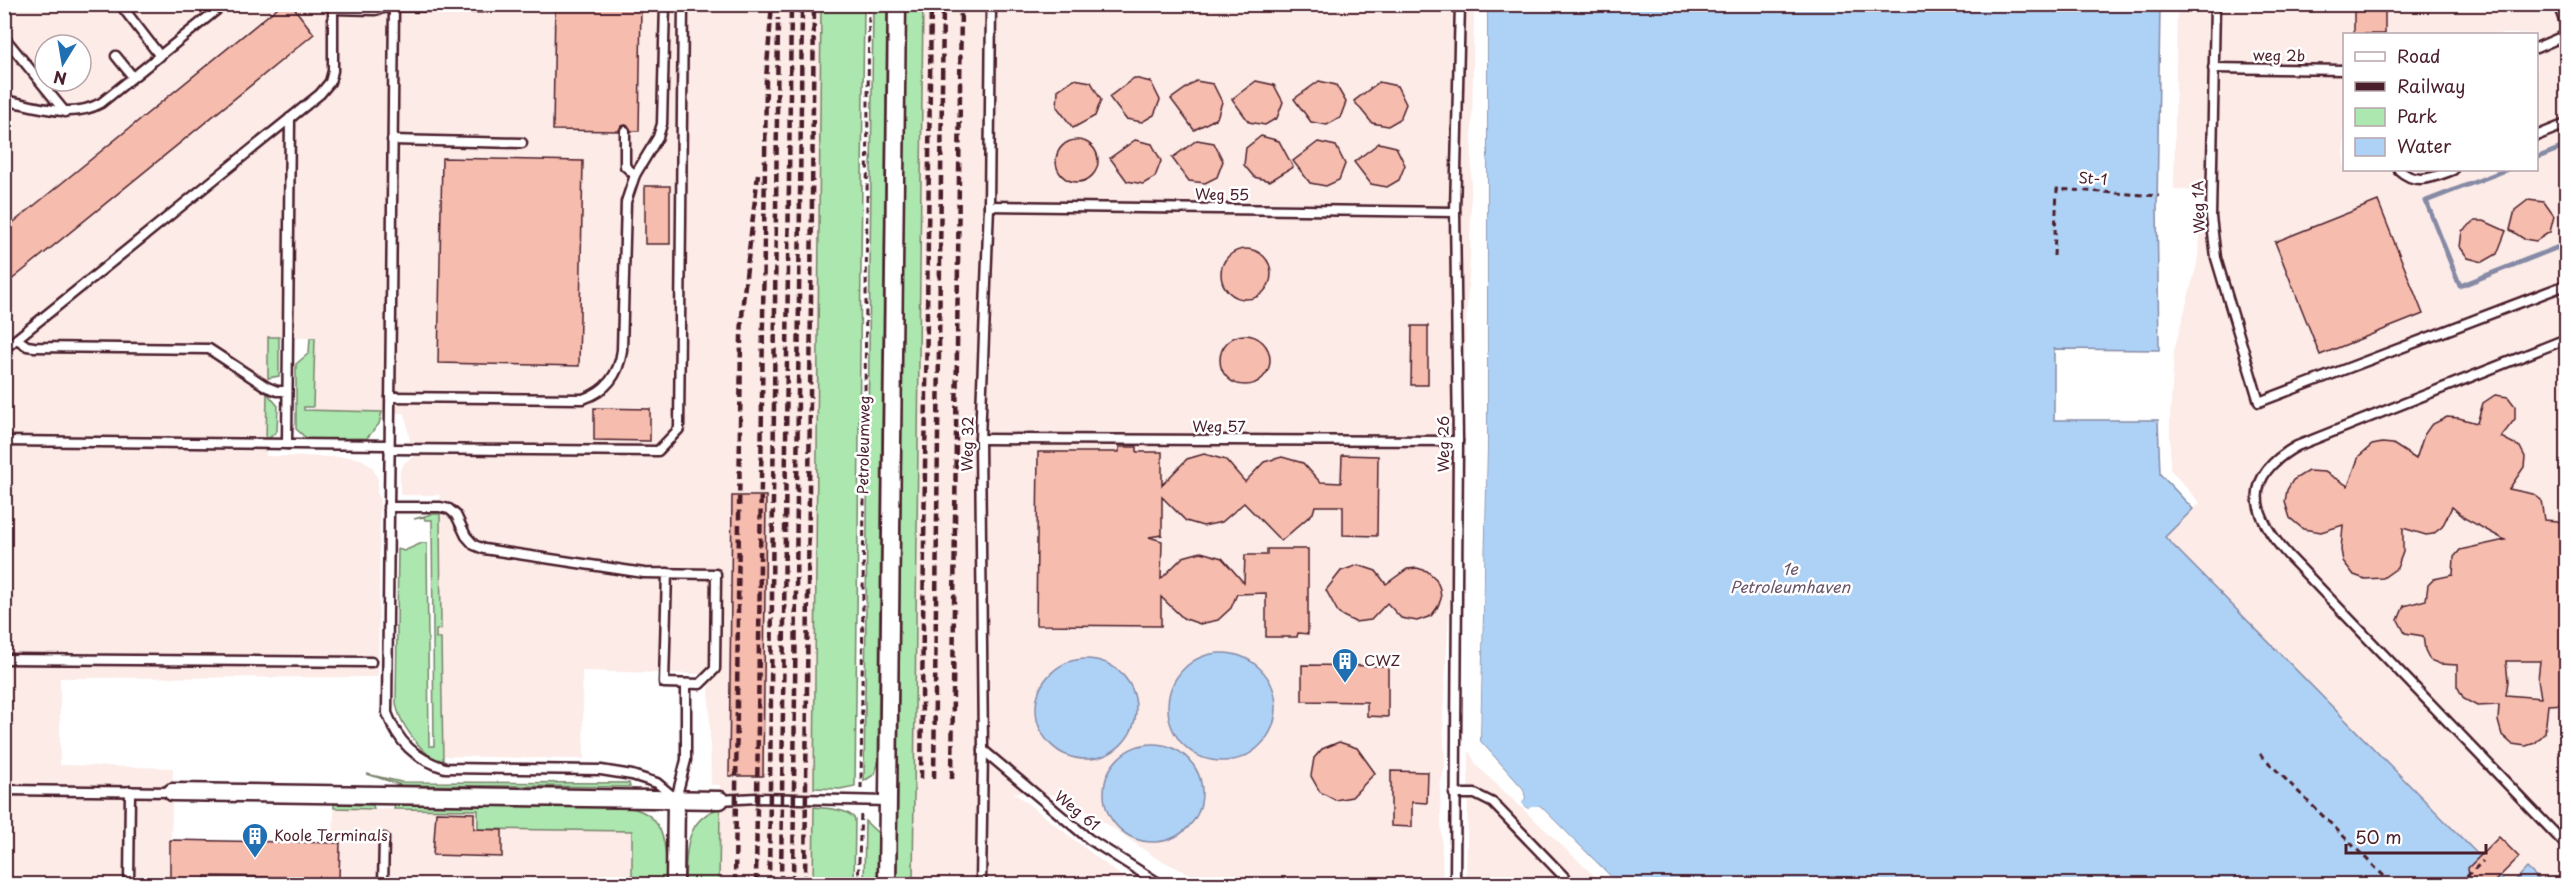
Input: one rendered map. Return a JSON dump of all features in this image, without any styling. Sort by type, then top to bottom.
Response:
[{"type":"street","name":"Petroleumweg","points":[[887,885],[897,4]]},
{"type":"street","points":[[172,792],[720,800]]},
{"type":"street","points":[[675,885],[676,799]]},
{"type":"lane","points":[[120,4],[160,56]]},
{"type":"lane","points":[[4,349],[320,94],[330,82],[333,70],[331,7],[375,10],[394,5],[482,7],[488,4]]},
{"type":"lane","points":[[390,397],[583,399],[594,395],[606,386],[615,375],[621,356],[626,202],[635,175],[658,138],[662,124],[665,4]]},
{"type":"lane","points":[[4,441],[658,451],[679,429],[683,4]]},
{"type":"lane","name":"Weg 32","points":[[981,885],[983,750],[980,439],[989,206],[991,4]]},
{"type":"lane","name":"Weg 26","points":[[1455,885],[1458,441],[1455,212],[1460,4]]},
{"type":"lane","name":"Weg 1A","points":[[2215,4],[2211,217],[2216,258],[2259,402],[2566,285]]},
{"type":"lane","points":[[2558,4],[2566,26]]},
{"type":"lane","points":[[394,5],[387,713],[394,732],[424,761],[446,768],[601,770],[632,775],[657,783],[676,799],[686,760],[686,684]]},
{"type":"lane","points":[[4,100],[65,112],[90,109],[221,6]]},
{"type":"lane","points":[[2538,47],[2566,35]]},
{"type":"lane","points":[[4,37],[65,112]]},
{"type":"lane","points":[[116,56],[133,77]]},
{"type":"lane","name":"weg 2b","points":[[2213,68],[2343,70]]},
{"type":"lane","points":[[287,444],[290,118]]},
{"type":"lane","points":[[2538,135],[2566,124]]},
{"type":"lane","points":[[626,131],[625,166],[635,175]]},
{"type":"lane","points":[[393,140],[522,143]]},
{"type":"lane","points":[[2400,171],[2407,177],[2427,180],[2450,171]]},
{"type":"lane","name":"Weg 55","points":[[989,206],[1455,212]]},
{"type":"lane","points":[[17,339],[27,346],[34,347],[209,349],[267,387],[277,391],[287,390]]},
{"type":"lane","points":[[2566,339],[2297,446],[2274,461],[2258,488],[2257,501],[2259,516],[2265,527],[2288,555],[2566,845]]},
{"type":"lane","name":"Weg 57","points":[[980,439],[1458,441]]},
{"type":"lane","points":[[388,507],[449,509],[456,515],[466,536],[474,545],[499,554],[626,571],[716,574],[715,669],[700,684],[664,683],[667,573]]},
{"type":"lane","points":[[4,659],[371,662]]},
{"type":"lane","name":"Weg 61","points":[[983,750],[1089,839],[1160,885]]},
{"type":"lane","points":[[4,790],[172,792]]},
{"type":"lane","points":[[129,885],[130,791]]},
{"type":"lane","points":[[1454,794],[1475,794],[1493,803],[1571,885]]},
{"type":"lane","points":[[720,800],[888,801]]},
{"type":"lane","points":[[383,885],[384,838]]},
{"type":"path","name":"Petroleumweg","points":[[858,885],[861,800],[869,4]]},
{"type":"path","name":"St-1","points":[[2054,256],[2057,189],[2159,196]]},
{"type":"path","points":[[2260,754],[2392,885]]},
{"type":"path","points":[[2459,885],[2483,861]]},
{"type":"shaded area","points":[[5,5],[821,5],[813,884],[719,884],[720,785],[711,785],[709,685],[699,674],[582,671],[584,759],[442,756],[441,639],[436,638],[436,630],[441,629],[440,495],[400,495],[400,471],[405,462],[417,455],[418,443],[410,442],[405,413],[313,412],[314,338],[269,337],[266,456],[352,457],[363,460],[373,468],[378,480],[377,492],[380,501],[378,677],[60,678],[60,765],[173,768],[171,840],[333,843],[334,808],[478,810],[478,829],[632,831],[632,884],[5,884]]},
{"type":"shaded area","points":[[923,5],[1474,5],[1470,257],[1443,713],[1445,766],[1440,786],[1443,884],[1211,884],[1156,858],[1066,796],[1013,792],[1131,884],[913,884]]},
{"type":"shaded area","points":[[2177,5],[2566,5],[2566,884],[2544,884],[2527,868],[2512,884],[2507,884],[2165,537],[2200,503],[2170,469],[2170,421],[2174,351],[2197,264],[2205,192],[2174,189]]},
{"type":"shaded area","points":[[1469,751],[1477,766],[1603,884],[1466,884]]},
{"type":"green space","points":[[923,4],[913,884],[897,884],[906,5]]},
{"type":"green space","points":[[821,5],[864,5],[855,786],[840,789],[814,788]]},
{"type":"green space","points":[[873,5],[887,5],[878,763],[875,774],[864,781]]},
{"type":"green space","points":[[268,337],[279,337],[279,376],[268,378]]},
{"type":"green space","points":[[310,338],[315,338],[313,407],[304,407],[304,410],[382,412],[379,424],[367,438],[313,439],[305,437],[296,429],[296,364],[309,353]]},
{"type":"green space","points":[[267,393],[278,406],[277,431],[266,441]]},
{"type":"green space","points":[[432,514],[440,514],[441,629],[436,630],[436,638],[441,638],[443,763],[428,754],[406,729],[396,702],[398,549],[404,551],[427,543],[429,746],[434,746],[432,520],[425,520],[424,517],[414,519]]},
{"type":"green space","points":[[367,774],[401,782],[629,783],[630,787],[401,785]]},
{"type":"green space","points":[[334,804],[373,805],[374,809],[334,808]]},
{"type":"green space","points":[[395,805],[630,808],[643,812],[659,827],[665,848],[666,884],[632,884],[632,831],[478,829],[478,810],[394,809]]},
{"type":"green space","points":[[814,807],[842,811],[855,819],[854,884],[813,884]]},
{"type":"green space","points":[[720,808],[719,884],[685,884],[687,850],[693,829],[708,813]]},
{"type":"green space","points":[[865,821],[878,833],[877,884],[864,884]]},
{"type":"water","name":"1e Petroleumhaven","points":[[1487,5],[2160,5],[2157,207],[2159,350],[2054,349],[2054,420],[2158,420],[2160,474],[2193,509],[2165,537],[2507,884],[1618,884],[1540,806],[1528,809],[1521,803],[1525,798],[1523,789],[1480,741],[1487,449]]},
{"type":"water","points":[[1222,653],[1243,657],[1260,669],[1272,686],[1276,707],[1272,728],[1260,745],[1243,757],[1222,761],[1201,757],[1184,745],[1172,728],[1168,707],[1172,686],[1184,669],[1201,657]]},
{"type":"water","points":[[1086,659],[1105,663],[1122,673],[1132,690],[1136,709],[1132,728],[1122,745],[1105,755],[1086,759],[1067,755],[1050,745],[1040,728],[1036,709],[1040,690],[1050,673],[1067,663]]},
{"type":"water","points":[[1153,744],[1172,747],[1188,758],[1199,774],[1202,793],[1199,812],[1188,828],[1172,839],[1153,842],[1134,839],[1118,828],[1107,812],[1104,793],[1107,774],[1118,758],[1134,747]]},
{"type":"water","points":[[2527,868],[2544,884],[2512,884]]},
{"type":"pier","points":[[1484,4],[1487,5],[1487,449],[1480,741],[1523,789],[1525,798],[1522,803],[1528,809],[1532,806],[1540,806],[1618,884],[1614,884],[1539,809],[1528,812],[1519,805],[1522,797],[1520,790],[1477,741],[1484,449]]},
{"type":"building","points":[[282,4],[291,4],[314,34],[4,286],[4,230]]},
{"type":"building","points":[[555,4],[641,4],[639,131],[631,131],[626,125],[621,126],[619,131],[553,130]]},
{"type":"building","points":[[2354,4],[2385,4],[2385,33],[2354,33]]},
{"type":"building","points":[[1134,78],[1151,82],[1160,100],[1154,115],[1142,122],[1126,119],[1109,97]]},
{"type":"building","points":[[1074,79],[1091,82],[1101,100],[1095,116],[1073,128],[1057,107],[1058,90]]},
{"type":"building","points":[[1196,81],[1213,84],[1222,102],[1217,118],[1194,130],[1171,99]]},
{"type":"building","points":[[1256,81],[1274,85],[1283,102],[1277,118],[1265,125],[1249,122],[1232,99]]},
{"type":"building","points":[[1319,81],[1336,85],[1346,102],[1340,118],[1327,125],[1311,122],[1294,99]]},
{"type":"building","points":[[1379,82],[1397,86],[1406,104],[1400,119],[1388,126],[1372,123],[1354,101]]},
{"type":"building","points":[[1261,136],[1279,141],[1293,167],[1270,181],[1254,177],[1244,165],[1246,148]]},
{"type":"building","points":[[1077,140],[1085,141],[1092,146],[1097,153],[1097,169],[1092,176],[1085,181],[1077,182],[1069,181],[1062,176],[1057,169],[1056,161],[1057,153],[1062,146],[1069,141]]},
{"type":"building","points":[[1135,140],[1152,144],[1161,161],[1155,177],[1143,184],[1127,181],[1110,158]]},
{"type":"building","points":[[1197,140],[1214,143],[1223,161],[1217,177],[1205,183],[1189,181],[1172,158]]},
{"type":"building","points":[[1318,142],[1336,146],[1345,164],[1339,180],[1326,186],[1310,183],[1293,161]]},
{"type":"building","points":[[1379,143],[1396,147],[1405,165],[1399,180],[1387,187],[1371,184],[1354,162]]},
{"type":"building","points":[[442,158],[583,161],[579,366],[438,363]]},
{"type":"building","points":[[645,186],[670,186],[670,244],[645,244]]},
{"type":"building","points":[[2528,200],[2544,202],[2554,216],[2550,232],[2536,241],[2524,239],[2510,230],[2515,210]]},
{"type":"building","points":[[2378,201],[2423,314],[2320,355],[2275,242]]},
{"type":"building","points":[[2475,221],[2484,221],[2506,231],[2497,254],[2483,262],[2468,258],[2460,247],[2462,231]]},
{"type":"building","points":[[1246,249],[1264,256],[1271,274],[1264,292],[1246,299],[1228,292],[1221,274],[1228,256]]},
{"type":"building","points":[[1412,326],[1428,326],[1428,385],[1411,385]]},
{"type":"building","points":[[1245,335],[1263,342],[1270,360],[1263,378],[1245,385],[1227,378],[1220,360],[1227,342]]},
{"type":"building","points":[[2495,395],[2508,397],[2515,406],[2515,419],[2501,437],[2520,447],[2525,457],[2524,467],[2509,489],[2533,494],[2541,500],[2544,520],[2558,521],[2566,526],[2566,704],[2548,705],[2545,733],[2535,743],[2526,746],[2512,744],[2502,735],[2498,721],[2499,705],[2477,706],[2464,699],[2457,686],[2457,665],[2440,664],[2430,660],[2425,650],[2423,636],[2405,633],[2398,620],[2404,606],[2426,600],[2428,585],[2434,579],[2453,575],[2454,557],[2460,550],[2505,540],[2466,519],[2452,507],[2442,527],[2433,534],[2426,535],[2403,528],[2403,552],[2397,568],[2383,578],[2365,579],[2354,575],[2343,561],[2341,550],[2343,525],[2321,532],[2303,529],[2290,518],[2285,502],[2287,490],[2293,480],[2308,471],[2325,472],[2348,486],[2359,456],[2372,445],[2393,444],[2416,459],[2424,435],[2431,425],[2447,417],[2477,423],[2483,403]],"holes":[[[2506,661],[2540,661],[2538,679],[2541,698],[2506,695],[2508,681]]]},
{"type":"building","points":[[594,408],[650,409],[650,441],[594,440]]},
{"type":"building","points":[[1119,447],[1137,447],[1137,452],[1162,452],[1162,485],[1187,459],[1204,454],[1226,460],[1245,482],[1264,462],[1282,457],[1303,463],[1320,482],[1341,483],[1342,455],[1378,456],[1377,536],[1343,535],[1343,506],[1315,506],[1313,513],[1281,541],[1244,503],[1222,522],[1203,526],[1186,521],[1162,497],[1162,535],[1149,537],[1162,541],[1161,579],[1183,557],[1201,552],[1222,558],[1244,583],[1245,555],[1267,555],[1267,549],[1308,549],[1308,634],[1298,633],[1297,637],[1266,637],[1266,593],[1237,594],[1231,608],[1218,620],[1200,624],[1183,618],[1161,597],[1161,626],[1036,625],[1038,452],[1119,452]]},
{"type":"building","points":[[732,496],[766,496],[763,776],[729,776]]},
{"type":"building","points":[[1358,565],[1376,571],[1386,584],[1407,569],[1417,568],[1427,571],[1436,579],[1440,589],[1441,599],[1437,608],[1431,616],[1417,621],[1401,618],[1387,603],[1371,620],[1355,622],[1339,614],[1326,590],[1341,571]]},
{"type":"building","name":"CWZ","points":[[1302,665],[1388,666],[1388,717],[1367,716],[1367,702],[1302,701]]},
{"type":"building","points":[[1339,742],[1357,748],[1375,773],[1352,797],[1335,800],[1320,792],[1311,776],[1314,758],[1322,749]]},
{"type":"building","points":[[1391,771],[1428,772],[1427,803],[1412,802],[1412,827],[1391,826]]},
{"type":"building","points":[[436,812],[474,813],[474,829],[502,830],[502,857],[433,855]]},
{"type":"building","points":[[2499,837],[2519,857],[2491,885],[2474,885],[2468,868]]},
{"type":"building","name":"Koole Terminals","points":[[170,840],[340,843],[339,878],[205,876],[205,885],[170,885]]},
{"type":"waterway","points":[[2538,157],[2566,146]]},
{"type":"waterway","points":[[2503,171],[2426,201],[2460,286],[2566,244]]},
{"type":"railway","points":[[756,884],[766,79],[772,4]]},
{"type":"railway","points":[[781,884],[791,4]]},
{"type":"railway","points":[[793,884],[802,4]]},
{"type":"railway","points":[[805,884],[814,4]]},
{"type":"railway","points":[[921,779],[931,4]]},
{"type":"railway","points":[[934,779],[943,4]]},
{"type":"railway","points":[[952,779],[961,4]]},
{"type":"railway","points":[[769,884],[778,18]]},
{"type":"railway","points":[[735,884],[741,337],[758,174]]},
{"type":"place","name":"CWZ","points":[[1345,684]]},
{"type":"place","name":"Koole Terminals","points":[[255,859]]}]
